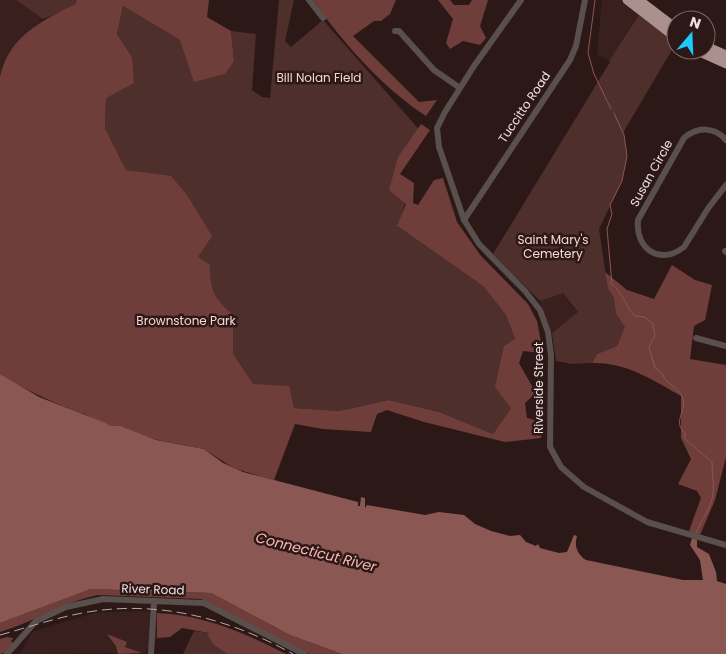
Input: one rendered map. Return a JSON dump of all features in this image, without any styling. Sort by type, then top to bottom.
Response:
[{"type":"highway","points":[[626,0],[666,30]]},
{"type":"highway","points":[[639,0],[666,20]]},
{"type":"street","points":[[308,0],[323,18]]},
{"type":"street","name":"Riverside Street","points":[[521,0],[460,88],[442,117],[437,132],[444,163],[464,220],[479,244],[525,291],[540,310],[550,349],[550,447],[561,467],[584,487],[647,522],[726,545]]},
{"type":"street","name":"Tuccitto Road","points":[[464,220],[570,60],[576,46],[585,0]]},
{"type":"street","points":[[395,31],[399,31],[434,70],[460,88]]},
{"type":"street","name":"Susan Circle","points":[[726,140],[710,130],[691,132],[684,138],[638,220],[637,230],[640,242],[648,250],[658,254],[670,255],[678,252],[684,247],[709,207],[726,185]]},
{"type":"street","points":[[696,338],[726,346]]},
{"type":"street","name":"River Road","points":[[8,654],[32,624],[66,607],[103,599],[192,602],[208,605],[304,654]]},
{"type":"street","points":[[152,654],[154,602]]},
{"type":"shaded area","points":[[0,0],[16,0],[43,19],[19,39],[3,62],[0,77]]},
{"type":"shaded area","points":[[602,0],[625,0],[639,15],[609,61],[597,54]]},
{"type":"shaded area","points":[[563,293],[578,313],[552,333],[540,301]]},
{"type":"shaded area","points":[[141,611],[157,613],[157,638],[145,653],[20,654],[32,632],[94,613]]},
{"type":"green space","points":[[16,0],[90,0],[43,19]]},
{"type":"green space","points":[[77,0],[209,0],[207,17],[231,31],[234,61],[225,74],[194,82],[180,40],[123,6],[117,34],[132,57],[134,83],[106,98],[105,128],[126,170],[171,176],[187,195],[212,236],[198,257],[210,265],[214,293],[226,309],[233,314],[233,354],[253,384],[289,386],[294,408],[339,411],[389,400],[439,412],[493,434],[511,408],[495,387],[504,346],[515,339],[506,315],[483,286],[397,226],[406,204],[389,190],[398,157],[421,124],[430,130],[400,174],[414,183],[413,203],[418,205],[434,180],[443,178],[457,222],[481,256],[528,304],[537,321],[543,353],[523,351],[519,363],[536,393],[525,403],[527,418],[543,422],[545,420],[541,438],[505,442],[424,422],[387,410],[377,414],[371,432],[323,429],[295,424],[274,480],[236,469],[204,449],[158,440],[112,427],[84,414],[85,412],[83,414],[62,406],[0,374],[0,77],[10,51],[28,32],[76,4]]},
{"type":"green space","name":"Brownstone Park","points":[[279,0],[294,0],[285,41],[291,47],[323,20],[423,134],[396,174],[408,193],[398,227],[483,286],[506,315],[515,339],[511,408],[493,434],[439,412],[389,400],[339,411],[294,408],[290,393],[265,478],[229,466],[203,448],[156,440],[110,426],[0,374],[0,240],[137,172],[126,170],[105,128],[106,98],[132,57],[117,34],[123,6],[180,40],[234,61],[231,31],[256,34],[252,90],[262,97],[270,98]]},
{"type":"green space","points":[[313,0],[396,0],[390,14],[381,21],[374,21],[353,36],[419,102],[437,100],[426,116],[394,92],[364,63]]},
{"type":"green space","points":[[438,0],[450,0],[454,5],[469,5],[472,0],[488,0],[480,26],[486,38],[480,45],[463,41],[450,49],[446,43],[453,19]]},
{"type":"green space","name":"Saint Mary's Cemetery","points":[[639,15],[666,35],[666,60],[624,131],[627,156],[622,181],[599,229],[608,289],[614,298],[616,314],[626,327],[617,346],[597,354],[592,363],[572,364],[556,361],[552,333],[578,312],[563,293],[540,301],[493,254],[609,61]]},
{"type":"green space","points":[[672,265],[695,280],[712,285],[705,320],[694,326],[690,359],[726,365],[726,457],[715,500],[700,535],[689,531],[701,498],[697,491],[678,484],[691,459],[681,438],[681,396],[639,373],[616,365],[592,363],[597,354],[617,346],[625,327],[616,314],[614,298],[608,289],[605,272],[627,290],[654,299]]},
{"type":"green space","points":[[91,589],[211,593],[290,635],[342,654],[309,654],[201,599],[98,595],[73,602],[0,632],[0,623]]},
{"type":"green space","points":[[157,613],[192,617],[224,626],[286,654],[227,654],[214,645],[208,636],[209,633],[182,628],[170,637],[157,638]]},
{"type":"green space","points":[[194,631],[209,633],[214,645],[227,654],[183,654]]},
{"type":"green space","points":[[107,634],[127,642],[125,647],[142,653],[118,654],[116,646]]},
{"type":"green space","points":[[13,638],[11,642],[14,643],[4,653],[0,654],[0,639]]},
{"type":"water","name":"Connecticut River","points":[[0,374],[39,397],[110,426],[120,426],[156,440],[204,449],[223,463],[243,472],[358,502],[358,506],[360,506],[361,497],[365,498],[365,508],[367,505],[425,515],[439,512],[464,515],[475,524],[491,531],[510,536],[520,535],[526,542],[536,546],[538,544],[540,548],[559,553],[567,552],[574,535],[577,536],[577,550],[586,560],[683,580],[703,580],[700,560],[690,545],[692,538],[697,540],[697,547],[709,554],[716,572],[717,581],[726,584],[726,654],[342,654],[290,635],[211,593],[91,589],[0,623]]},
{"type":"waterway","points":[[595,0],[588,53],[594,74],[611,109]]},
{"type":"waterway","points":[[614,113],[624,135],[627,156],[622,181],[610,205],[612,214],[607,229],[612,284],[619,291],[635,316],[645,317],[653,324],[655,335],[649,347],[655,368],[677,390],[684,401],[680,424],[681,429],[685,433],[685,439],[712,462],[712,500],[696,533]]},
{"type":"railway","points":[[0,635],[55,619],[88,612],[142,609],[194,615],[219,622],[245,631],[293,654]]},
{"type":"park label","name":"Bill Nolan Field","points":[[319,77]]}]
